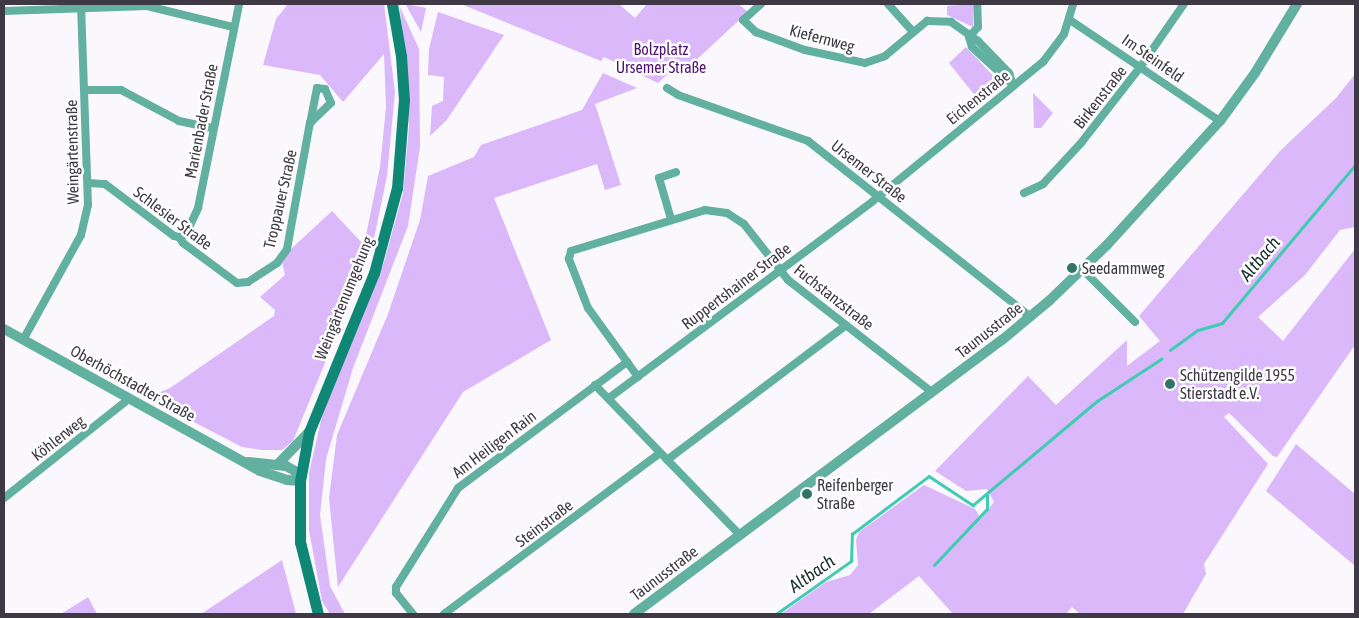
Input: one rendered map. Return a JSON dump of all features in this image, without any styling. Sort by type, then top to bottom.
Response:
[{"type":"main road","name":"Weingärtenumgehung","points":[[300,480],[308,432],[374,273],[395,195],[404,100],[392,4]]},
{"type":"main road","points":[[300,480],[300,542],[318,614]]},
{"type":"street","name":"Marienbader Straße","points":[[180,237],[186,234],[198,208],[233,27],[240,4]]},
{"type":"street","name":"Kiefernweg","points":[[761,4],[743,20],[756,32],[788,44],[865,63],[885,56],[912,31],[928,21],[944,20],[969,37],[972,47],[1014,86]]},
{"type":"street","points":[[888,4],[912,31]]},
{"type":"street","points":[[969,37],[978,27],[977,4]]},
{"type":"street","name":"Eichenstraße","points":[[878,196],[1014,86],[1050,54],[1070,20],[1073,4]]},
{"type":"street","name":"Birkenstraße","points":[[1024,193],[1043,184],[1141,66],[1184,4]]},
{"type":"street","name":"Taunusstraße","points":[[634,614],[1031,317],[1082,269],[1220,121],[1255,73],[1297,4]]},
{"type":"street","points":[[4,11],[147,6],[233,27]]},
{"type":"street","name":"Weingärtenstraße","points":[[24,340],[81,235],[89,183],[81,7]]},
{"type":"street","name":"Im Steinfeld","points":[[1070,20],[1220,121]]},
{"type":"street","name":"Ursemer Straße","points":[[667,88],[678,96],[802,138],[1031,317]]},
{"type":"street","points":[[84,90],[121,90],[179,121],[213,128]]},
{"type":"street","name":"Troppauer Straße","points":[[237,283],[248,282],[261,275],[277,263],[286,249],[310,123]]},
{"type":"street","points":[[670,219],[659,178],[676,172]]},
{"type":"street","name":"Schlesier Straße","points":[[89,183],[104,184],[174,236],[180,237],[183,243],[237,283]]},
{"type":"street","name":"Ruppertshainer Straße","points":[[609,398],[878,196]]},
{"type":"street","name":"Fuchstanzstraße","points":[[638,376],[588,308],[569,259],[571,251],[670,219],[705,210],[735,218],[779,271],[932,392]]},
{"type":"street","points":[[1082,269],[1135,322]]},
{"type":"street","points":[[667,460],[846,325]]},
{"type":"street","name":"Oberhöchstadter Straße","points":[[4,329],[129,399],[248,462],[282,479],[300,480]]},
{"type":"street","points":[[628,362],[595,385],[740,535]]},
{"type":"street","name":"Am Heiligen Rain","points":[[413,614],[396,593],[396,587],[458,488],[595,385]]},
{"type":"street","name":"Köhlerweg","points":[[4,498],[129,399]]},
{"type":"street","points":[[277,465],[308,432]]},
{"type":"street","name":"Steinstraße","points":[[444,614],[660,453]]},
{"type":"street","name":"Oberhöchstadter Straße","points":[[248,462],[277,465],[295,471],[300,480]]},
{"type":"green space","points":[[288,4],[384,4],[395,92],[387,176],[372,248],[293,441],[282,450],[262,450],[242,447],[157,403],[153,395],[170,388],[274,316],[275,310],[260,297],[285,275],[282,262],[291,249],[332,211],[364,245],[380,167],[386,107],[384,54],[343,102],[320,75],[263,65],[276,19]]},
{"type":"green space","points":[[406,4],[426,8],[421,32],[407,7]]},
{"type":"green space","name":"Bolzplatz Ursemer Straße","points":[[461,4],[619,4],[635,18],[647,4],[738,4],[748,12],[694,62],[690,64],[686,61],[674,73],[668,74],[658,83],[604,57],[601,61]]},
{"type":"green space","points":[[973,4],[973,27],[947,15],[947,6]]},
{"type":"green space","points":[[400,7],[419,49],[420,147],[408,226],[353,368],[326,459],[320,515],[330,586],[345,614],[330,614],[322,601],[309,530],[309,473],[324,407],[384,262],[403,193],[409,126]]},
{"type":"green space","points":[[438,12],[504,35],[446,121],[430,136],[432,106],[443,101],[444,77],[428,75],[429,49]]},
{"type":"green space","points":[[966,47],[999,82],[1000,87],[980,102],[949,63]]},
{"type":"green space","points":[[603,73],[637,88],[595,104],[621,185],[605,190],[597,164],[494,198],[551,340],[463,392],[338,587],[329,498],[337,435],[388,314],[420,220],[428,176],[474,157],[481,145],[582,110]]},
{"type":"green space","points":[[1355,74],[1355,227],[1340,230],[1305,275],[1258,317],[1283,341],[1355,249],[1355,345],[1277,457],[1273,456],[1229,413],[1224,417],[1268,464],[1204,564],[1206,574],[1183,614],[1080,614],[1072,607],[1066,614],[953,614],[919,576],[869,614],[781,614],[826,582],[850,575],[858,565],[856,540],[859,532],[924,485],[975,509],[981,519],[994,502],[987,489],[966,491],[935,471],[1028,376],[1056,405],[1127,340],[1127,366],[1160,341],[1139,316],[1281,150],[1336,98]]},
{"type":"green space","points":[[1033,93],[1053,113],[1041,128],[1034,128]]},
{"type":"green space","points":[[1296,444],[1355,494],[1355,566],[1266,491]]},
{"type":"green space","points":[[282,560],[296,614],[201,614]]},
{"type":"green space","points":[[88,597],[97,614],[61,614]]},
{"type":"waterway","name":"Altbach","points":[[1170,350],[1198,330],[1222,323],[1355,165]]},
{"type":"waterway","name":"Altbach","points":[[776,614],[851,561],[852,534],[929,476],[973,505],[1097,401],[1161,359]]},
{"type":"waterway","name":"Altbach","points":[[934,565],[987,509],[987,495]]},
{"type":"place","name":"Seedammweg","points":[[1072,268]]},
{"type":"place","name":"Schützengilde 1955 Stierstadt e.V.","points":[[1170,384]]},
{"type":"place","name":"Reifenberger Straße","points":[[807,494]]}]
